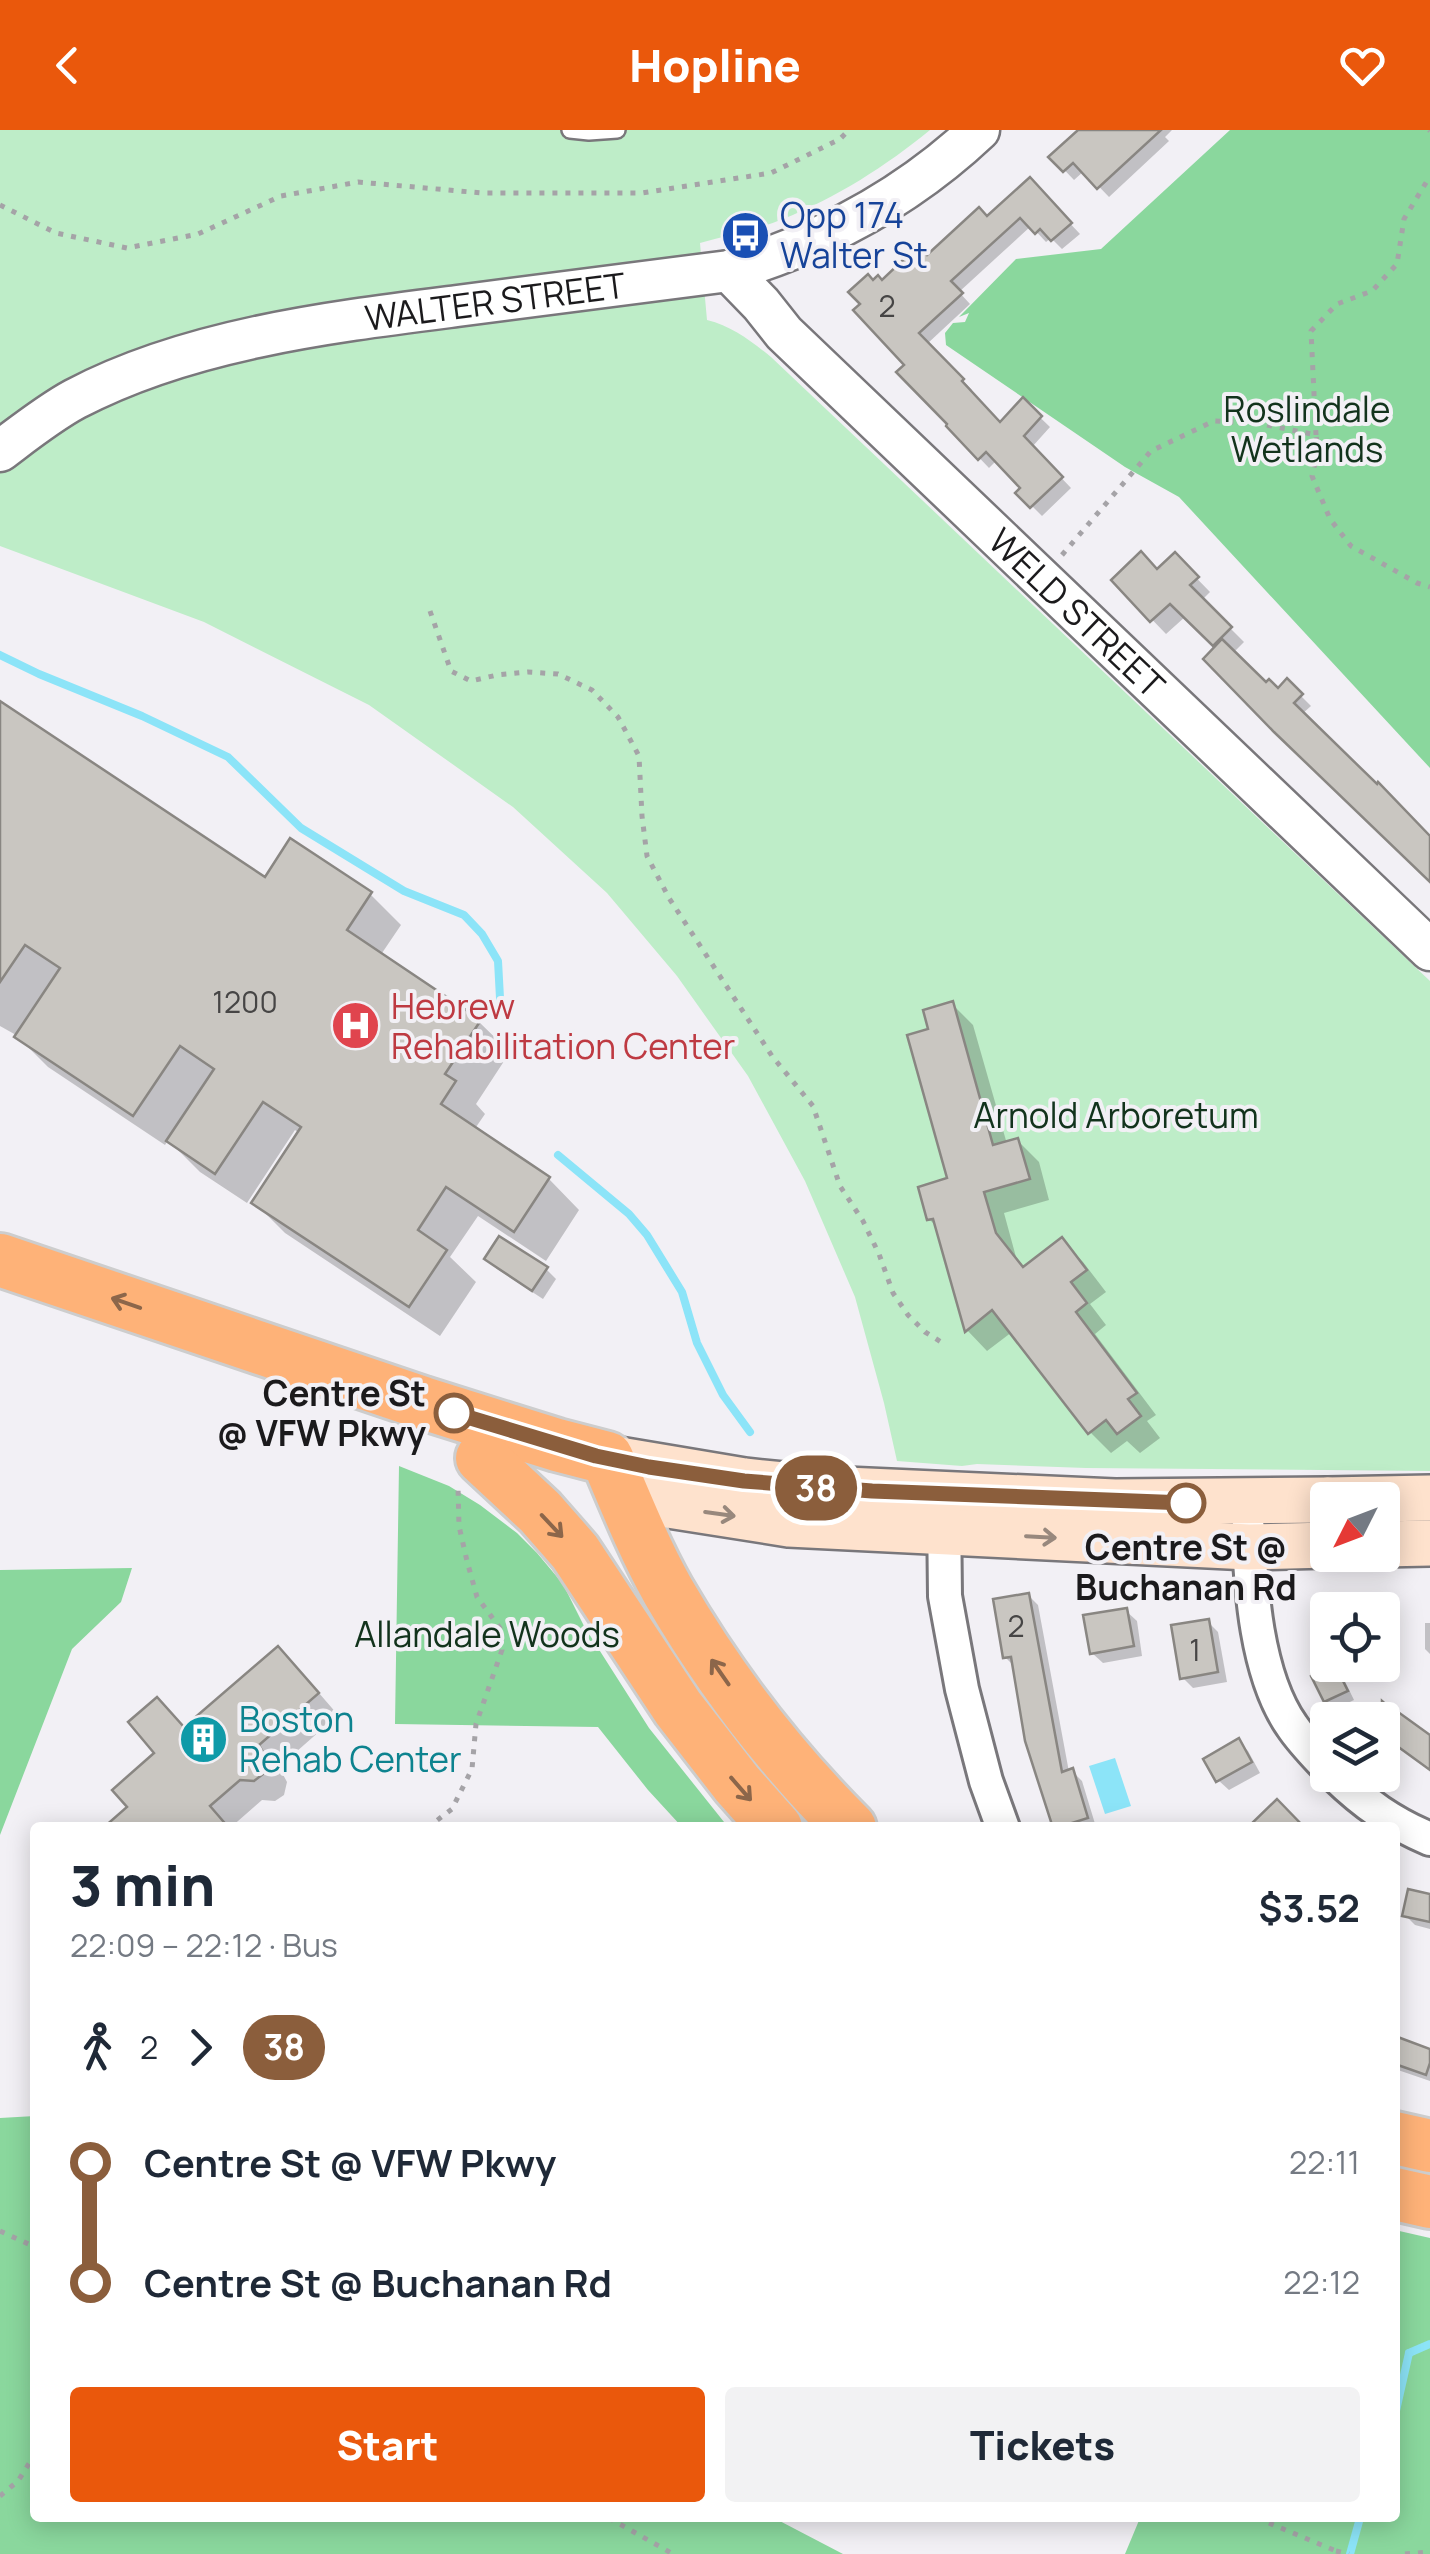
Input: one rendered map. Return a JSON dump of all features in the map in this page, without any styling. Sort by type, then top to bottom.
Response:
[{"type":"highway","points":[[0,1260],[557,1446],[616,1478],[667,1588],[717,1669],[776,1746],[844,1822]]},
{"type":"highway","points":[[0,1297],[470,1472],[540,1512],[575,1552],[678,1708],[771,1822]]},
{"type":"highway","points":[[470,1472],[616,1478]]},
{"type":"highway","points":[[1400,2139],[1430,2146]]},
{"type":"highway","points":[[1400,2195],[1430,2202]]},
{"type":"main road","points":[[616,1478],[789,1524],[1115,1502],[1310,1500]]},
{"type":"main road","points":[[1400,1499],[1430,1498]]},
{"type":"main road","points":[[944,1513],[1249,1546],[1310,1545]]},
{"type":"main road","points":[[1400,1544],[1430,1543]]},
{"type":"street","name":"WALTER STREET","points":[[0,451],[73,400],[124,376],[249,339],[379,316],[729,272],[794,250],[855,221],[922,179],[979,130]]},
{"type":"street","name":"WELD STREET","points":[[729,272],[784,333],[1430,950]]},
{"type":"street","points":[[1247,1502],[1251,1588],[1273,1688],[1290,1724],[1310,1747]]},
{"type":"street","points":[[944,1513],[945,1596],[962,1688],[1001,1822]]},
{"type":"street","points":[[1353,1792],[1393,1822]]},
{"type":"street","points":[[1400,1826],[1430,1840]]},
{"type":"lane","points":[[570,130],[617,130]]},
{"type":"path","points":[[0,205],[56,233],[127,248],[198,234],[281,196],[358,182],[482,193],[642,193],[771,173],[840,139],[850,130]]},
{"type":"path","points":[[1430,176],[1404,219],[1396,264],[1372,291],[1337,304],[1311,331],[1318,451],[1312,476],[1330,519],[1351,546],[1417,584],[1430,587]]},
{"type":"path","points":[[1039,578],[1151,450],[1214,421],[1316,435]]},
{"type":"path","points":[[430,611],[451,671],[471,681],[528,672],[558,674],[592,690],[618,717],[639,756],[647,856],[669,898],[772,1056],[814,1106],[840,1186],[863,1220],[893,1293],[925,1332],[946,1345]]},
{"type":"path","points":[[435,1822],[452,1809],[472,1769],[476,1724],[502,1650],[500,1628],[478,1597],[459,1526],[470,1472]]},
{"type":"path","points":[[0,2231],[30,2245]]},
{"type":"path","points":[[0,2496],[18,2481],[30,2462]]},
{"type":"path","points":[[616,2522],[672,2554]]},
{"type":"path","points":[[1266,2522],[1341,2553]]},
{"type":"path","points":[[1405,2554],[1430,2552]]},
{"type":"green space","name":"Arnold Arboretum","points":[[0,130],[930,130],[878,168],[822,201],[773,223],[700,243],[707,320],[733,330],[771,357],[1430,981],[1430,1471],[962,1466],[897,1461],[855,1297],[805,1181],[748,1076],[677,976],[607,893],[513,807],[369,705],[204,622],[0,546]]},
{"type":"green space","name":"Roslindale Wetlands","points":[[1230,130],[1430,130],[1430,768],[1179,497],[1125,467],[946,345],[945,333],[953,323],[965,322],[969,313],[959,317],[1016,259],[1101,249]]},
{"type":"green space","name":"Allandale Woods","points":[[399,1466],[449,1486],[480,1505],[537,1553],[563,1584],[584,1626],[649,1728],[724,1822],[677,1822],[598,1727],[395,1724]]},
{"type":"green space","points":[[132,1568],[121,1602],[72,1649],[0,1835],[0,1570]]},
{"type":"green space","points":[[30,2116],[30,2522],[782,2522],[843,2554],[0,2554],[0,2118]]},
{"type":"green space","points":[[1400,2231],[1430,2238],[1430,2554],[1125,2554],[1138,2522],[1400,2522]]},
{"type":"water","points":[[1115,1758],[1131,1806],[1105,1814],[1089,1766]]},
{"type":"building","points":[[1078,130],[1161,130],[1097,189],[1073,163],[1063,172],[1048,157]]},
{"type":"building","points":[[1030,177],[1072,223],[1051,241],[1040,229],[1035,234],[1020,218],[951,281],[963,293],[919,333],[1000,422],[1023,397],[1042,416],[1024,436],[1063,477],[1030,508],[1015,493],[1020,488],[986,452],[978,460],[896,372],[904,365],[853,310],[860,304],[848,292],[868,274],[873,280],[878,275],[882,280],[905,258],[910,263],[923,251],[927,255],[979,207],[987,216]]},
{"type":"building","points":[[1141,551],[1157,569],[1175,552],[1199,577],[1190,585],[1232,627],[1213,646],[1170,604],[1150,622],[1111,580]]},
{"type":"building","points":[[1222,639],[1266,682],[1269,679],[1278,688],[1287,678],[1303,694],[1294,703],[1430,836],[1430,882],[1203,659]]},
{"type":"building","points":[[0,701],[265,877],[290,838],[372,892],[347,930],[481,1020],[445,1074],[456,1081],[441,1104],[550,1177],[514,1232],[446,1187],[418,1230],[447,1250],[409,1307],[251,1203],[301,1127],[263,1102],[215,1174],[166,1141],[214,1069],[180,1046],[133,1116],[14,1037],[60,968],[25,945],[0,982]]},
{"type":"building","points":[[953,1001],[993,1145],[1018,1138],[1030,1179],[984,1192],[996,1233],[1023,1267],[1062,1237],[1087,1270],[1071,1282],[1087,1303],[1076,1312],[1137,1393],[1128,1399],[1141,1416],[1117,1434],[1106,1420],[1088,1434],[992,1310],[965,1332],[933,1219],[927,1220],[918,1187],[947,1178],[907,1035],[928,1029],[923,1010]]},
{"type":"building","points":[[499,1236],[548,1267],[532,1291],[484,1259]]},
{"type":"building","points":[[1029,1593],[1062,1772],[1073,1768],[1088,1818],[1051,1822],[1025,1741],[1011,1657],[1003,1658],[993,1599]]},
{"type":"building","points":[[1127,1608],[1134,1646],[1090,1654],[1083,1615]]},
{"type":"building","points":[[1209,1619],[1218,1672],[1180,1679],[1171,1625]]},
{"type":"building","name":"Boston Rehab Center","points":[[278,1646],[319,1693],[259,1745],[267,1759],[263,1774],[254,1781],[240,1780],[210,1806],[224,1822],[110,1822],[127,1807],[112,1790],[154,1753],[128,1722],[157,1697],[184,1727]]},
{"type":"building","points":[[1314,1682],[1344,1682],[1348,1691],[1324,1702]]},
{"type":"building","points":[[1400,1713],[1430,1735],[1430,1770],[1400,1748]]},
{"type":"building","points":[[1239,1738],[1252,1762],[1216,1782],[1203,1759]]},
{"type":"building","points":[[1277,1799],[1299,1822],[1253,1822]]},
{"type":"building","points":[[1408,1889],[1430,1894],[1430,1922],[1402,1916]]},
{"type":"building","points":[[1400,2038],[1430,2049],[1426,2075],[1400,2066]]},
{"type":"waterway","points":[[0,655],[228,757],[301,828],[404,891],[464,915],[482,934],[498,961],[500,998]]},
{"type":"waterway","points":[[558,1155],[629,1214],[647,1235],[682,1292],[697,1343],[723,1395],[750,1432]]},
{"type":"waterway","points":[[1409,2353],[1430,2344]]},
{"type":"waterway","points":[[1400,2393],[1409,2353]]},
{"type":"waterway","points":[[1350,2554],[1359,2522]]},
{"type":"bus line","name":"38","points":[[454,1413],[596,1456],[744,1481],[872,1491],[1186,1503]]},
{"type":"place","name":"Opp 174 Walter St","points":[[745,235]]},
{"type":"place","name":"Hebrew Rehabilitation Center","points":[[356,1026]]},
{"type":"place","name":"Centre St @ VFW Pkwy","points":[[454,1413]]},
{"type":"place","name":"Centre St @ Buchanan Rd","points":[[1186,1503]]},
{"type":"place","name":"Boston Rehab Center","points":[[204,1739]]}]
